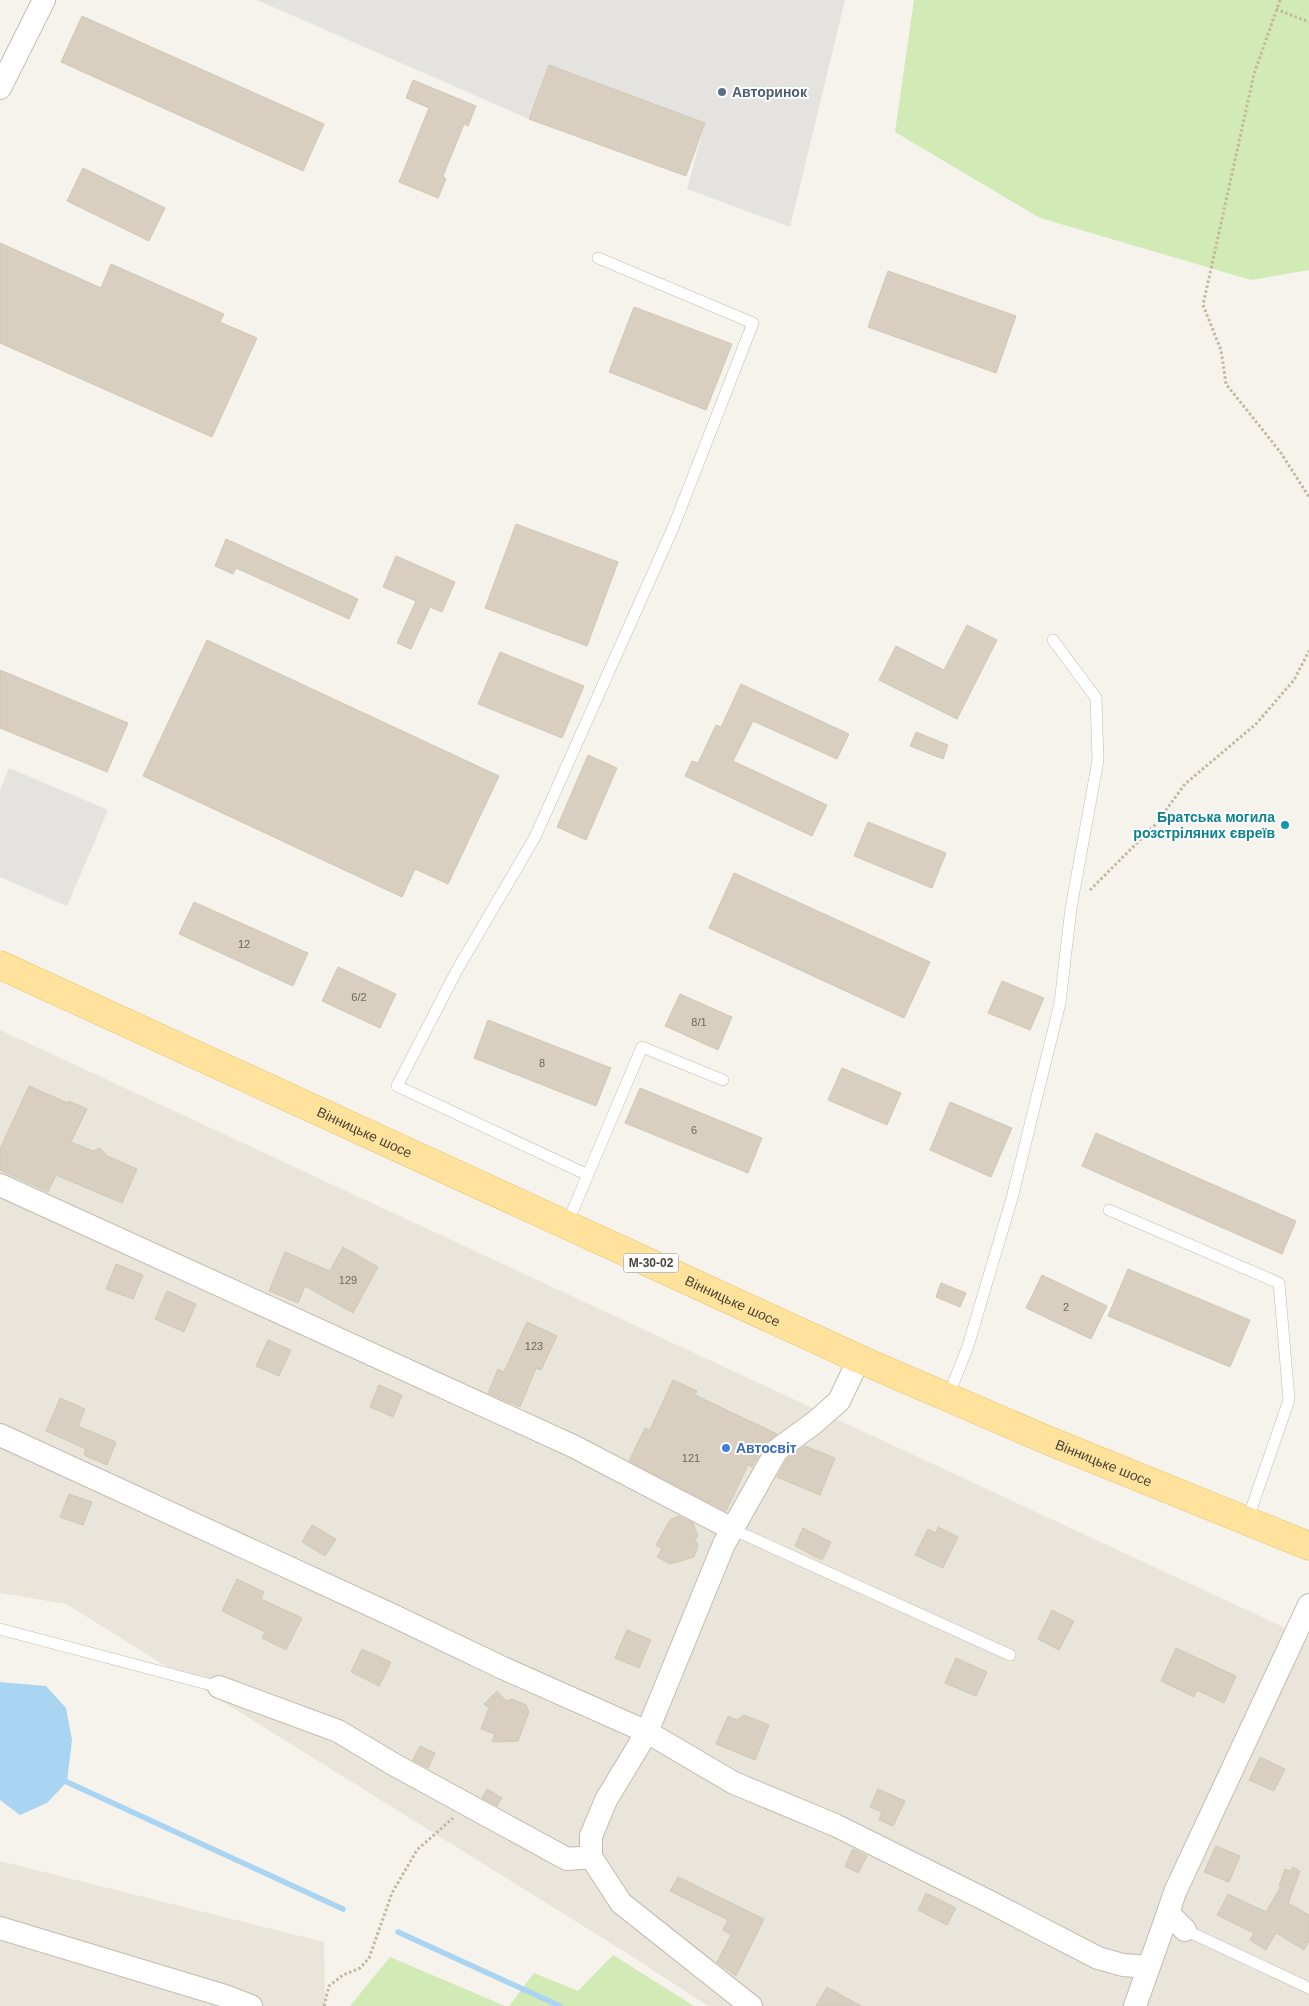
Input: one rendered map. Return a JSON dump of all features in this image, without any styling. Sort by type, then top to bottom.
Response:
[{"type":"main road","name":"Вінницьке шосе","points":[[0,965],[859,1359],[1047,1440],[1309,1546]]},
{"type":"street","points":[[0,88],[44,0]]},
{"type":"street","points":[[0,1186],[572,1446],[732,1529]]},
{"type":"street","points":[[621,1904],[591,1857],[591,1836],[606,1800],[647,1732],[720,1553],[777,1450],[814,1423],[839,1401],[859,1359]]},
{"type":"street","points":[[0,1435],[503,1668],[647,1732],[734,1783],[835,1826],[988,1900],[1098,1958],[1123,1965],[1149,1968]]},
{"type":"street","points":[[1135,2006],[1149,1968],[1172,1923],[1175,1892],[1309,1605]]},
{"type":"street","points":[[219,1687],[338,1731],[393,1764],[567,1859],[751,2006]]},
{"type":"street","points":[[567,1859],[591,1857]]},
{"type":"street","points":[[0,1928],[225,1996],[251,2006]]},
{"type":"lane","points":[[588,1176],[397,1086],[457,970],[535,837],[673,528],[753,323],[598,258]]},
{"type":"lane","points":[[948,1397],[968,1346],[1014,1188],[1060,1003],[1071,908],[1098,760],[1096,698],[1054,640]]},
{"type":"lane","points":[[567,1224],[642,1046],[723,1080]]},
{"type":"lane","points":[[1109,1210],[1279,1283],[1289,1400],[1247,1521]]},
{"type":"lane","points":[[732,1529],[1010,1655]]},
{"type":"lane","points":[[0,1629],[219,1687]]},
{"type":"lane","points":[[1172,1923],[1309,1988]]},
{"type":"path","points":[[1280,0],[1254,74],[1203,305],[1221,350],[1226,384],[1281,453],[1309,496]]},
{"type":"path","points":[[1276,9],[1309,22]]},
{"type":"path","points":[[1071,908],[1155,825],[1185,784],[1256,724],[1294,680],[1309,651]]},
{"type":"path","points":[[324,2006],[330,1986],[343,1975],[360,1968],[369,1958],[392,1893],[417,1850],[468,1805]]},
{"type":"shaded area","name":"Авторинок","points":[[257,0],[845,0],[790,227],[687,189],[705,123],[549,65],[529,119]]},
{"type":"shaded area","points":[[9,768],[108,810],[67,906],[0,877],[0,790]]},
{"type":"shaded area","points":[[0,1030],[1309,1639],[1309,2006],[708,2006],[625,1952],[66,1604],[0,1593]]},
{"type":"shaded area","points":[[0,1861],[324,1942],[325,2006],[0,2006]]},
{"type":"green space","points":[[914,0],[1309,0],[1309,270],[1251,280],[1040,218],[895,132]]},
{"type":"green space","points":[[613,1955],[694,2006],[509,2006],[534,1973],[578,1991]]},
{"type":"green space","points":[[390,1957],[505,2006],[350,2006]]},
{"type":"water","points":[[0,1682],[46,1686],[66,1708],[72,1740],[67,1782],[47,1803],[20,1815],[0,1800]]},
{"type":"building","points":[[82,16],[324,124],[303,171],[61,62]]},
{"type":"building","points":[[549,65],[705,123],[686,176],[529,119]]},
{"type":"building","points":[[413,80],[476,106],[468,126],[464,124],[443,176],[446,179],[438,198],[399,182],[429,108],[406,98]]},
{"type":"building","points":[[83,168],[165,208],[149,241],[67,201]]},
{"type":"building","points":[[0,243],[101,288],[111,264],[224,314],[220,322],[257,338],[212,437],[0,343]]},
{"type":"building","points":[[888,271],[1016,316],[996,373],[868,327]]},
{"type":"building","points":[[634,307],[732,344],[706,410],[609,372]]},
{"type":"building","points":[[516,524],[618,562],[587,646],[485,608]]},
{"type":"building","points":[[226,539],[358,599],[349,619],[236,568],[233,574],[215,566]]},
{"type":"building","points":[[396,556],[455,582],[442,612],[430,607],[411,649],[397,643],[416,601],[383,587]]},
{"type":"building","points":[[967,625],[997,640],[957,719],[879,680],[896,646],[944,670]]},
{"type":"building","points":[[207,640],[499,776],[448,884],[415,869],[402,897],[143,776]]},
{"type":"building","points":[[500,652],[584,686],[562,738],[478,704]]},
{"type":"building","points":[[0,670],[128,723],[107,772],[0,728]]},
{"type":"building","points":[[741,684],[849,734],[837,759],[753,721],[733,761],[827,805],[812,836],[685,776],[692,761],[698,763],[716,725],[721,727]]},
{"type":"building","points":[[916,732],[948,745],[943,759],[910,746]]},
{"type":"building","points":[[588,755],[617,768],[586,840],[557,827]]},
{"type":"building","points":[[868,822],[946,853],[932,888],[854,856]]},
{"type":"building","points":[[734,873],[930,962],[904,1018],[709,928]]},
{"type":"building","points":[[194,902],[308,953],[293,986],[179,934]]},
{"type":"building","points":[[338,967],[396,994],[380,1028],[322,1001]]},
{"type":"building","points":[[1002,981],[1044,998],[1030,1030],[988,1013]]},
{"type":"building","points":[[680,994],[732,1017],[718,1050],[665,1026]]},
{"type":"building","points":[[488,1020],[611,1068],[596,1106],[474,1058]]},
{"type":"building","points":[[842,1068],[901,1093],[887,1125],[828,1100]]},
{"type":"building","points":[[29,1086],[87,1109],[71,1142],[93,1151],[100,1148],[107,1156],[137,1169],[122,1203],[56,1175],[48,1192],[0,1170],[0,1149]]},
{"type":"building","points":[[640,1088],[762,1138],[748,1173],[625,1123]]},
{"type":"building","points":[[950,1102],[1012,1128],[991,1177],[930,1150]]},
{"type":"building","points":[[1096,1133],[1296,1221],[1282,1254],[1082,1166]]},
{"type":"building","points":[[343,1247],[378,1267],[353,1313],[305,1286],[298,1303],[269,1291],[285,1252],[330,1271]]},
{"type":"building","points":[[116,1264],[143,1275],[133,1299],[106,1289]]},
{"type":"building","points":[[1128,1269],[1250,1320],[1230,1367],[1108,1316]]},
{"type":"building","points":[[1042,1275],[1107,1306],[1091,1339],[1026,1308]]},
{"type":"building","points":[[941,1283],[966,1293],[960,1307],[936,1297]]},
{"type":"building","points":[[167,1291],[196,1304],[184,1332],[155,1319]]},
{"type":"building","points":[[527,1322],[557,1336],[541,1370],[536,1368],[520,1407],[488,1393],[498,1369],[504,1372]]},
{"type":"building","points":[[268,1340],[291,1350],[279,1376],[256,1366]]},
{"type":"building","points":[[673,1380],[697,1391],[695,1395],[777,1434],[766,1443],[752,1467],[748,1465],[726,1511],[629,1461],[645,1428],[650,1430]]},
{"type":"building","points":[[379,1385],[402,1395],[393,1417],[370,1407]]},
{"type":"building","points":[[60,1398],[85,1409],[78,1426],[116,1442],[107,1465],[84,1455],[86,1449],[46,1431]]},
{"type":"building","points":[[805,1446],[835,1458],[820,1495],[777,1477],[787,1459]]},
{"type":"building","points":[[69,1494],[92,1502],[83,1525],[60,1517]]},
{"type":"building","points":[[678,1516],[693,1523],[698,1536],[695,1539],[698,1545],[694,1557],[670,1564],[657,1557],[662,1549],[656,1545],[670,1520]]},
{"type":"building","points":[[312,1525],[336,1539],[325,1556],[302,1542]]},
{"type":"building","points":[[938,1527],[958,1537],[943,1568],[915,1555],[928,1529],[936,1533]]},
{"type":"building","points":[[803,1528],[831,1542],[822,1560],[795,1546]]},
{"type":"building","points":[[237,1579],[264,1592],[261,1599],[302,1618],[286,1650],[262,1638],[265,1632],[222,1611]]},
{"type":"building","points":[[1052,1610],[1074,1621],[1059,1650],[1038,1639]]},
{"type":"building","points":[[627,1630],[651,1640],[639,1668],[615,1658]]},
{"type":"building","points":[[1176,1648],[1236,1676],[1224,1703],[1197,1690],[1194,1697],[1161,1681]]},
{"type":"building","points":[[362,1649],[391,1662],[379,1686],[351,1672]]},
{"type":"building","points":[[956,1658],[987,1672],[976,1696],[945,1683]]},
{"type":"building","points":[[497,1691],[506,1701],[512,1699],[526,1705],[529,1712],[518,1741],[492,1742],[495,1734],[481,1729],[489,1708],[484,1704]]},
{"type":"building","points":[[744,1715],[769,1725],[755,1760],[716,1744],[728,1716],[737,1720]]},
{"type":"building","points":[[420,1746],[435,1753],[428,1768],[413,1760]]},
{"type":"building","points":[[1260,1757],[1285,1769],[1274,1791],[1249,1780]]},
{"type":"building","points":[[487,1789],[502,1798],[497,1806],[482,1798]]},
{"type":"building","points":[[878,1789],[905,1801],[893,1826],[879,1820],[882,1812],[870,1807]]},
{"type":"building","points":[[1216,1846],[1240,1856],[1229,1882],[1204,1872]]},
{"type":"building","points":[[853,1849],[867,1856],[858,1873],[845,1866]]},
{"type":"building","points":[[1293,1867],[1300,1871],[1288,1903],[1309,1915],[1309,1941],[1304,1950],[1276,1933],[1266,1950],[1250,1940],[1254,1933],[1217,1915],[1228,1894],[1266,1912],[1281,1886],[1279,1886],[1285,1869],[1290,1871]]},
{"type":"building","points":[[678,1877],[764,1919],[736,1976],[717,1962],[731,1935],[723,1930],[728,1920],[670,1891]]},
{"type":"building","points":[[926,1893],[956,1908],[947,1925],[918,1910]]},
{"type":"building","points":[[827,1987],[861,2006],[816,2006]]},
{"type":"waterway","points":[[67,1782],[343,1909]]},
{"type":"waterway","points":[[398,1932],[560,2006]]},
{"type":"place","name":"Авторинок","points":[[722,92]]},
{"type":"place","name":"Братська могила розстріляних євреїв","points":[[1285,825]]},
{"type":"place","name":"Автосвіт","points":[[726,1448]]}]
